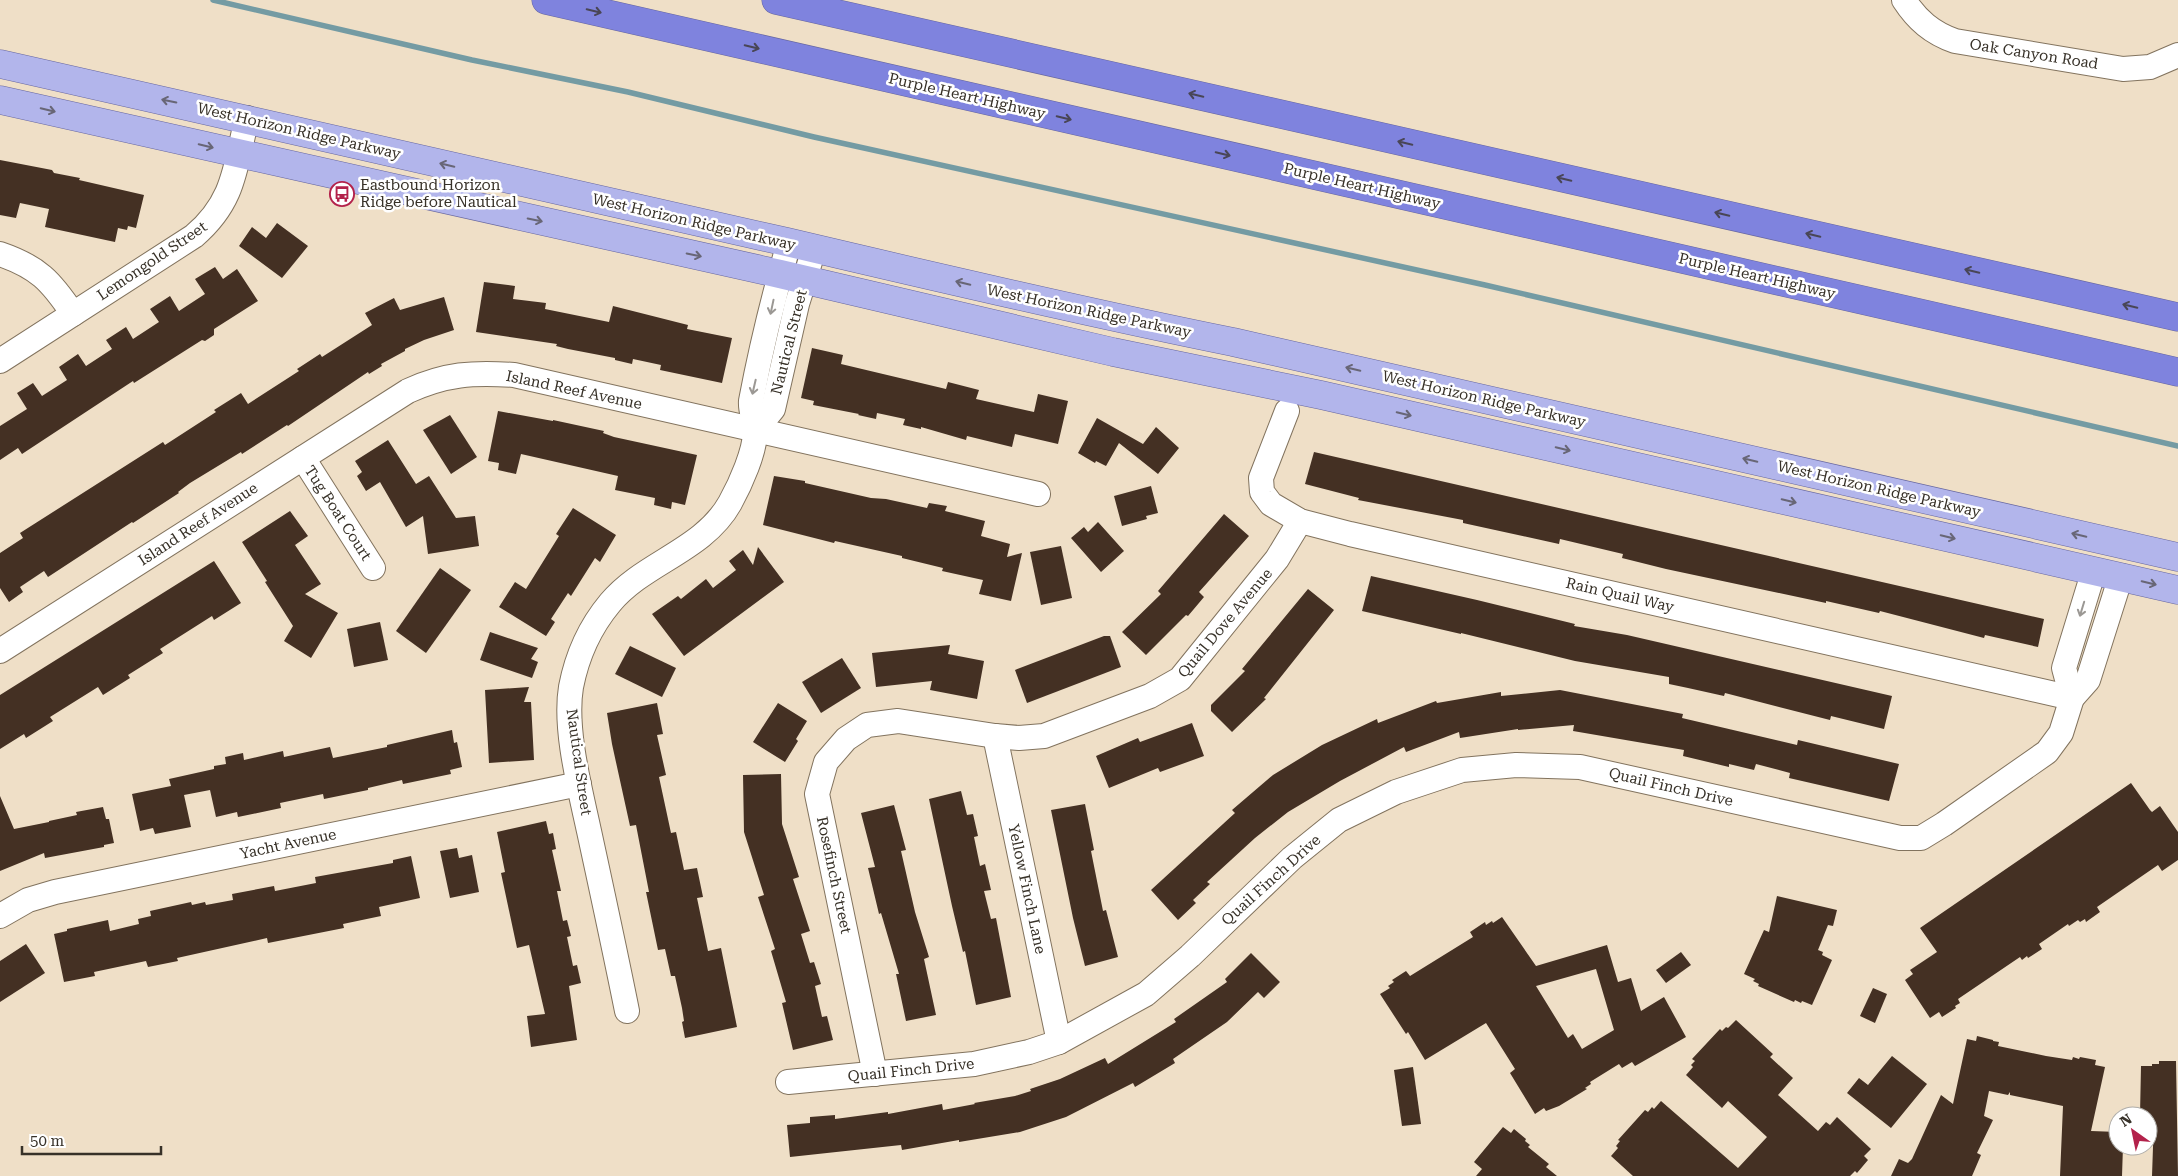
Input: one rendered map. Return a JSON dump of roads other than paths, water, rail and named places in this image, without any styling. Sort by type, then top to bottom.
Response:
[{"type":"highway","name":"Purple Heart Highway","points":[[546,0],[2178,372]]},
{"type":"highway","points":[[776,0],[2178,317]]},
{"type":"main road","name":"West Horizon Ridge Parkway","points":[[0,64],[247,118],[481,174],[1116,318],[1233,342],[2178,557]]},
{"type":"main road","name":"West Horizon Ridge Parkway","points":[[0,100],[792,277],[1113,352],[1288,400],[1322,395],[2178,590]]},
{"type":"main road","points":[[1233,342],[1274,365],[1281,371],[1288,400]]},
{"type":"main road","points":[[2094,570],[2101,561],[2117,558],[2178,570]]},
{"type":"street","name":"Oak Canyon Road","points":[[1904,0],[1922,23],[1936,34],[1955,41],[2123,69],[2150,66],[2178,55]]},
{"type":"street","name":"Lemongold Street","points":[[0,361],[194,236],[211,222],[229,191],[247,118]]},
{"type":"street","name":"Nautical Street","points":[[627,1011],[579,784],[570,712],[571,688],[584,644],[596,622],[611,602],[632,581],[679,553],[698,539],[730,504],[744,477],[756,431],[773,409],[775,346],[801,246]]},
{"type":"street","points":[[0,254],[22,261],[44,276],[73,314]]},
{"type":"street","name":"Island Reef Avenue","points":[[0,651],[408,391],[430,381],[454,375],[482,372],[514,375],[1038,494]]},
{"type":"street","name":"Rain Quail Way","points":[[1288,400],[1261,478],[1262,492],[1270,504],[1300,521],[2072,698]]},
{"type":"street","name":"Tug Boat Court","points":[[303,458],[373,568]]},
{"type":"street","name":"Quail Dove Avenue","points":[[898,721],[995,736],[1019,738],[1044,736],[1150,696],[1180,679],[1277,560],[1300,521]]},
{"type":"street","points":[[2072,698],[2064,668],[2094,570]]},
{"type":"street","name":"Quail Finch Drive","points":[[788,1082],[974,1064],[1029,1052],[1059,1042],[1146,994],[1190,956],[1292,858],[1339,820],[1396,792],[1462,770],[1516,765],[1580,767],[1900,838],[1921,838],[2047,752],[2061,733],[2072,698],[2088,680],[2120,576]]},
{"type":"street","points":[[2070,647],[2096,653]]},
{"type":"street","name":"Rosefinch Street","points":[[875,1074],[817,794],[826,762],[846,739],[867,725],[898,721]]},
{"type":"street","name":"Yellow Finch Lane","points":[[995,736],[1059,1042]]},
{"type":"street","name":"Yacht Avenue","points":[[0,916],[28,900],[55,892],[579,784]]},
{"type":"waterway","points":[[213,0],[472,60],[628,92],[814,137],[1485,285],[2178,446]]},
{"type":"place","name":"Eastbound Horizon Ridge before Nautical","points":[[342,194]]}]
